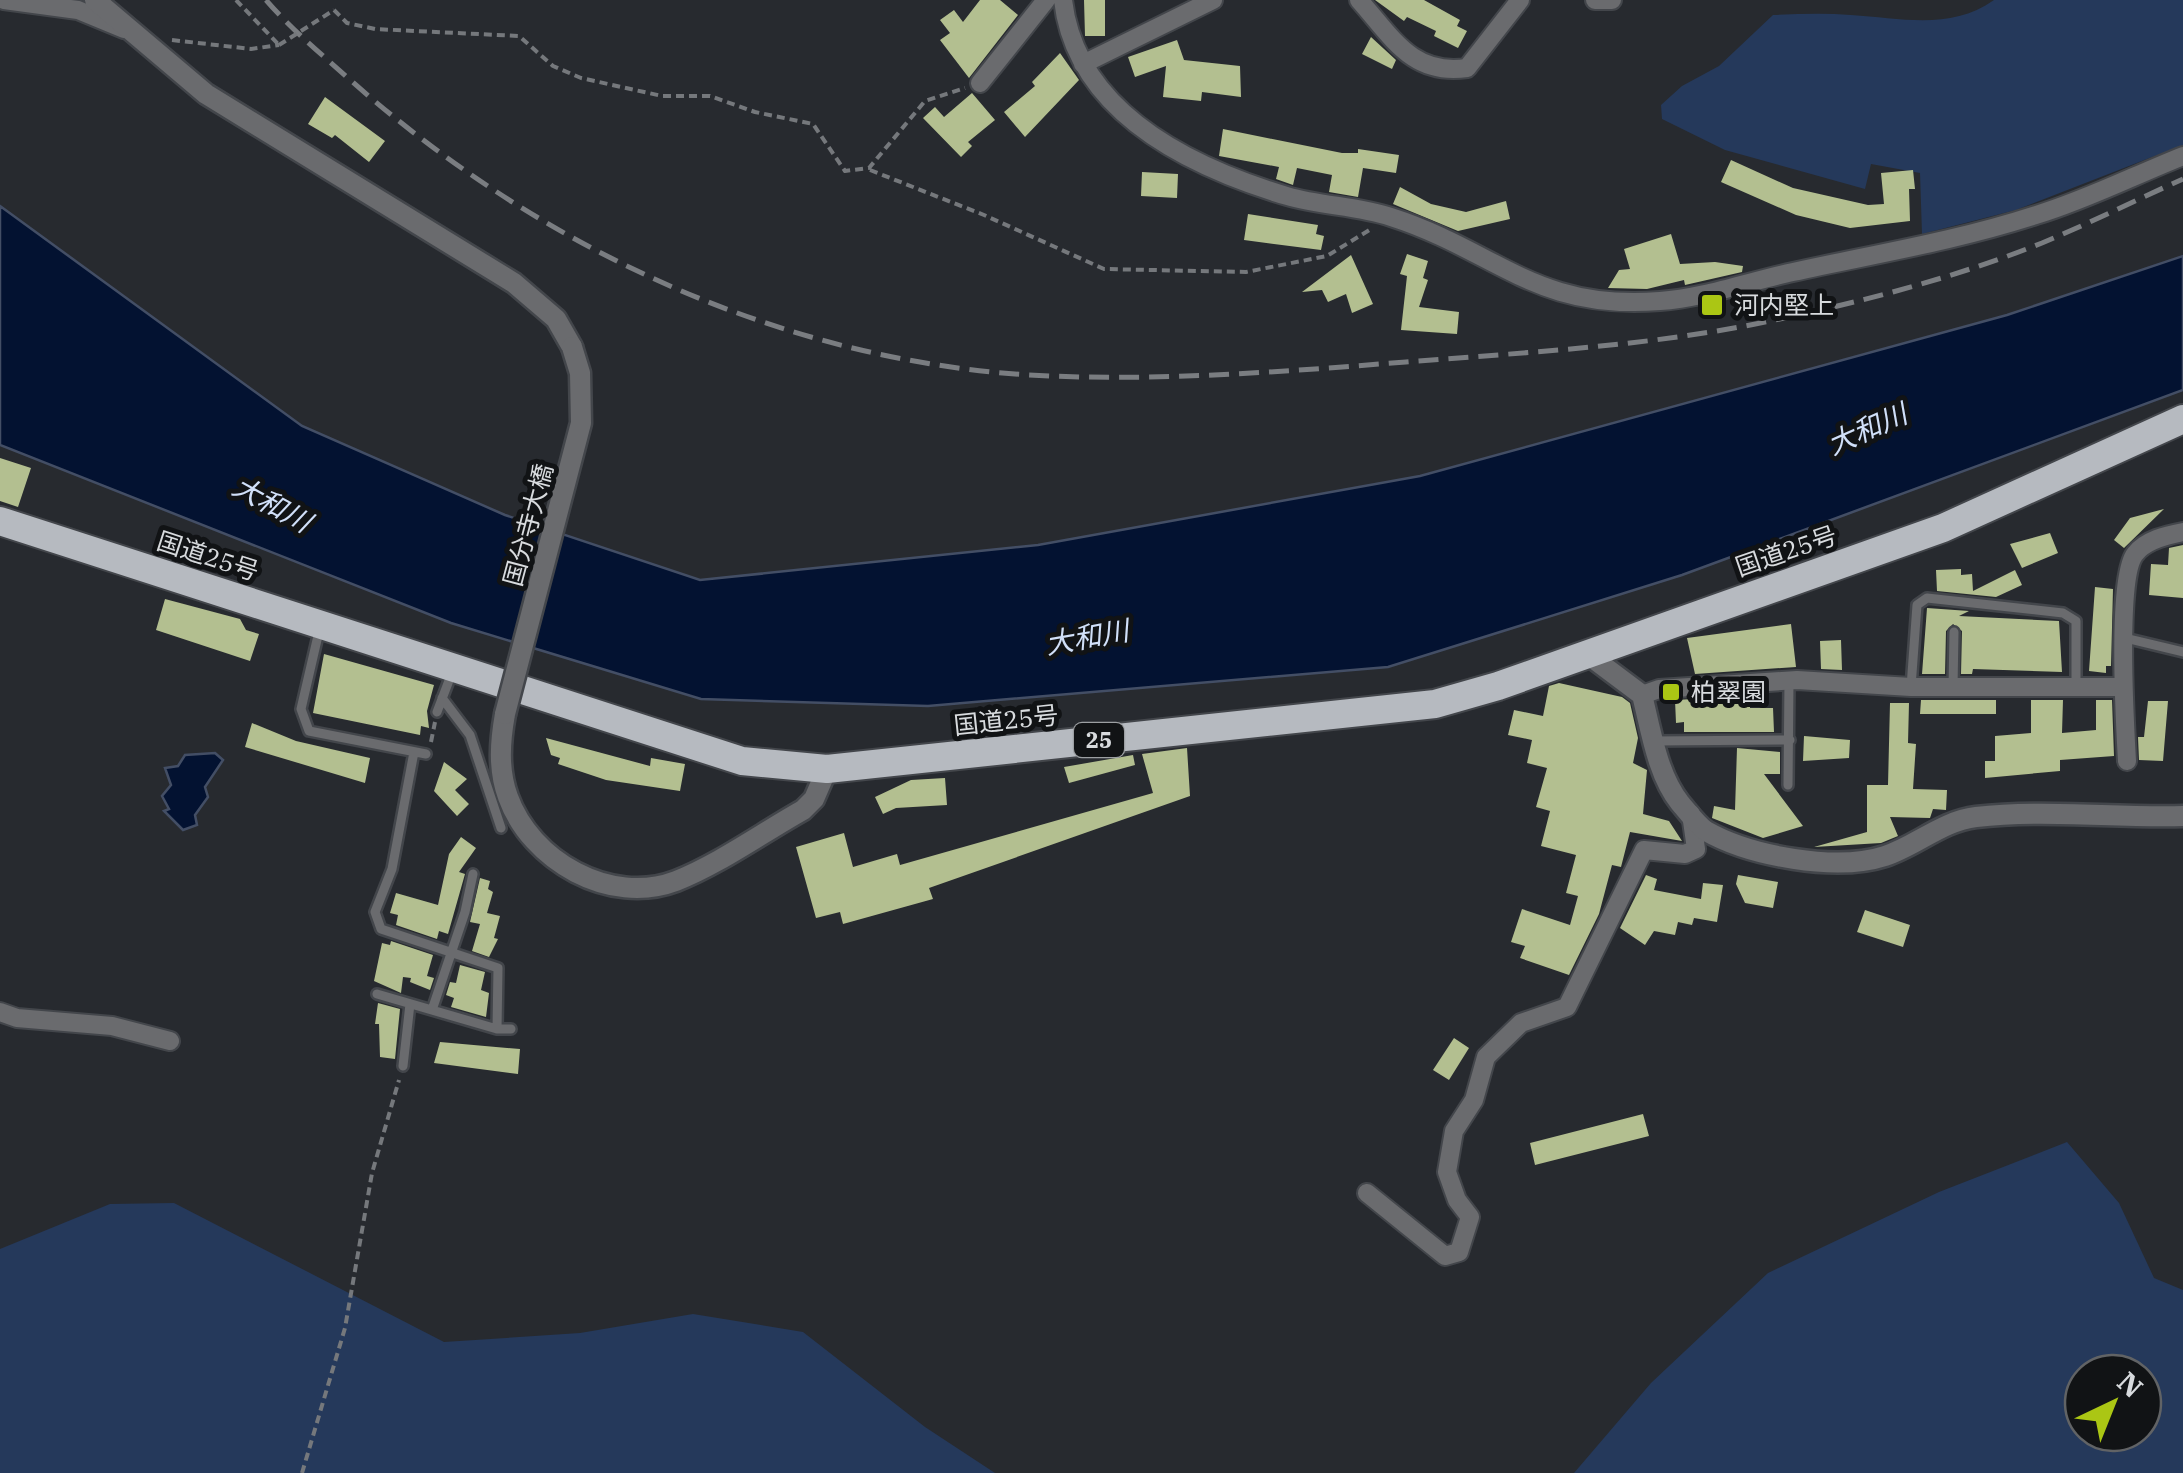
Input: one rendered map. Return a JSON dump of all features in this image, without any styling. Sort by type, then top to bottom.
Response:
[{"type":"highway","name":"国道25号","points":[[0,520],[742,760],[827,770],[1436,704],[1943,528],[2183,419]]},
{"type":"street","points":[[4,0],[78,10],[128,30]]},
{"type":"street","points":[[95,0],[128,30]]},
{"type":"street","points":[[980,83],[1046,0]]},
{"type":"street","points":[[1063,0],[1067,32],[1082,64],[1126,116],[1166,146],[1210,168],[1289,197],[1391,217],[1541,288],[1580,300],[1664,301],[1917,248],[2038,215],[2183,156]]},
{"type":"street","points":[[1082,64],[1212,0]]},
{"type":"street","points":[[1358,0],[1410,56],[1438,72],[1467,68],[1520,0]]},
{"type":"street","points":[[1595,0],[1612,0]]},
{"type":"street","name":"国分寺大橋","points":[[128,30],[249,123],[514,283],[556,320],[572,347],[580,373],[581,423],[505,714],[502,769],[508,798],[521,822],[560,864],[617,886],[675,882],[803,810],[814,798],[827,770]]},
{"type":"street","points":[[2127,761],[2122,687],[2128,572],[2134,554],[2159,537],[2183,532]]},
{"type":"street","points":[[1586,654],[1642,695],[1654,742],[1677,800],[1705,830],[1776,855],[1819,863],[1888,856],[1930,832],[1972,817],[2183,816]]},
{"type":"street","points":[[1642,695],[1659,689],[1788,681],[1953,688],[2122,687]]},
{"type":"street","points":[[1366,1192],[1446,1256],[1459,1252],[1470,1217],[1448,1172],[1454,1132],[1474,1100],[1486,1057],[1521,1024],[1567,1007],[1644,850],[1685,854],[1696,849],[1690,814]]},
{"type":"street","points":[[0,1012],[17,1018],[112,1026],[170,1041]]},
{"type":"lane","points":[[1911,687],[1916,605],[1928,598],[2063,613],[2076,622],[2076,686]]},
{"type":"lane","points":[[320,624],[301,709],[308,731],[426,754]]},
{"type":"lane","points":[[1953,688],[1954,632]]},
{"type":"lane","points":[[2125,638],[2183,652]]},
{"type":"lane","points":[[437,712],[454,667]]},
{"type":"lane","points":[[1788,681],[1788,785]]},
{"type":"lane","points":[[442,698],[470,734],[500,828]]},
{"type":"lane","points":[[1654,742],[1790,740]]},
{"type":"lane","points":[[414,752],[392,868],[376,912],[382,929],[498,968],[496,1029]]},
{"type":"lane","points":[[432,1010],[473,874]]},
{"type":"lane","points":[[377,994],[496,1029],[511,1028]]},
{"type":"lane","points":[[403,1066],[410,1004]]},
{"type":"path","points":[[236,0],[279,45]]},
{"type":"path","points":[[164,38],[200,46],[279,45],[334,10],[347,22],[375,30],[519,36],[553,66],[581,78],[662,96],[710,96],[755,112],[814,124],[846,171],[866,168],[1104,269],[1246,272],[1326,256],[1391,217]]},
{"type":"path","points":[[866,168],[925,101],[980,83]]},
{"type":"path","points":[[426,754],[437,712]]},
{"type":"path","points":[[302,1473],[345,1328],[372,1174],[403,1066]]},
{"type":"shaded area","points":[[1994,0],[2183,0],[2183,145],[2016,210],[1922,234],[1920,173],[1871,164],[1865,189],[1725,150],[1662,119],[1661,105],[1682,86],[1719,66],[1773,15],[1943,19],[1977,10]]},
{"type":"shaded area","points":[[2067,1142],[2119,1203],[2154,1278],[2183,1290],[2183,1473],[1574,1473],[1651,1383],[1768,1273],[1939,1192]]},
{"type":"shaded area","points":[[174,1203],[444,1342],[580,1333],[693,1314],[803,1332],[925,1427],[995,1473],[0,1473],[0,1249],[110,1204]]},
{"type":"water","name":"大和川","points":[[0,206],[302,426],[505,515],[700,580],[1038,545],[1420,476],[2007,315],[2183,256],[2183,390],[1682,575],[1388,667],[928,706],[701,699],[451,623],[0,445]]},
{"type":"water","points":[[215,753],[223,760],[205,787],[208,797],[195,815],[197,825],[183,830],[164,811],[169,809],[162,796],[171,785],[165,768],[178,766],[185,755]]},
{"type":"building","points":[[980,0],[1000,0],[1018,15],[969,78],[940,40],[950,33],[940,20],[954,10],[963,22]]},
{"type":"building","points":[[1084,0],[1105,0],[1105,36],[1085,36]]},
{"type":"building","points":[[1375,0],[1424,0],[1460,20],[1457,26],[1467,31],[1458,48],[1434,36],[1436,31],[1407,17],[1404,21]]},
{"type":"building","points":[[1371,37],[1396,60],[1392,69],[1362,54]]},
{"type":"building","points":[[1177,40],[1184,60],[1240,66],[1241,97],[1202,92],[1201,101],[1163,97],[1166,66],[1135,77],[1128,57]]},
{"type":"building","points":[[1060,53],[1079,80],[1025,137],[1004,112],[1035,86],[1032,82]]},
{"type":"building","points":[[972,93],[995,120],[968,142],[972,146],[961,157],[923,118],[935,107],[944,117]]},
{"type":"building","points":[[325,97],[385,141],[369,162],[335,135],[332,138],[308,124]]},
{"type":"building","points":[[1223,129],[1342,153],[1358,153],[1358,149],[1399,155],[1396,173],[1363,168],[1358,197],[1329,192],[1332,175],[1297,168],[1293,185],[1276,179],[1279,167],[1219,156]]},
{"type":"building","points":[[1731,160],[1793,188],[1868,205],[1884,204],[1881,173],[1913,170],[1915,189],[1909,189],[1910,221],[1850,228],[1796,215],[1721,182]]},
{"type":"building","points":[[1142,172],[1178,174],[1177,198],[1141,196]]},
{"type":"building","points":[[1400,187],[1431,204],[1466,212],[1506,201],[1510,219],[1458,231],[1393,204]]},
{"type":"building","points":[[1248,214],[1318,225],[1316,234],[1324,236],[1321,250],[1244,240]]},
{"type":"building","points":[[1671,234],[1680,264],[1715,262],[1743,266],[1742,272],[1685,285],[1684,280],[1647,289],[1608,288],[1619,270],[1630,269],[1624,249]]},
{"type":"building","points":[[1407,254],[1428,261],[1423,278],[1428,280],[1419,307],[1459,312],[1457,334],[1401,330],[1407,276],[1400,274]]},
{"type":"building","points":[[1351,255],[1373,304],[1352,313],[1346,294],[1328,302],[1322,290],[1302,292]]},
{"type":"building","points":[[0,458],[31,468],[18,507],[0,501]]},
{"type":"building","points":[[2164,509],[2124,548],[2114,540],[2130,518]]},
{"type":"building","points":[[2050,533],[2058,553],[2022,568],[2010,544]]},
{"type":"building","points":[[2183,545],[2183,598],[2149,595],[2151,564],[2168,565],[2169,548]]},
{"type":"building","points":[[1961,569],[1961,575],[1972,574],[1973,591],[2015,570],[2022,585],[1996,597],[1937,591],[1936,570]]},
{"type":"building","points":[[2095,587],[2113,589],[2111,666],[2106,666],[2106,673],[2089,671]]},
{"type":"building","points":[[165,599],[240,619],[246,630],[259,634],[250,661],[156,630]]},
{"type":"building","points":[[1927,608],[1969,611],[1959,616],[2059,621],[2062,672],[1973,669],[1972,674],[1961,674],[1962,631],[1953,624],[1946,631],[1945,674],[1922,674]]},
{"type":"building","points":[[1791,624],[1796,667],[1695,674],[1687,638]]},
{"type":"building","points":[[1841,640],[1842,670],[1821,669],[1820,641]]},
{"type":"building","points":[[324,654],[434,685],[427,711],[429,728],[421,726],[420,735],[313,713]]},
{"type":"building","points":[[1559,683],[1622,697],[1630,703],[1638,738],[1633,763],[1647,770],[1643,814],[1669,821],[1682,841],[1630,832],[1621,867],[1612,865],[1599,914],[1569,975],[1520,958],[1525,946],[1511,942],[1522,909],[1570,925],[1578,896],[1566,893],[1576,855],[1541,846],[1550,811],[1536,807],[1547,768],[1527,763],[1532,740],[1508,735],[1514,710],[1543,716],[1549,686]]},
{"type":"building","points":[[1750,696],[1750,708],[1773,708],[1774,732],[1684,732],[1684,722],[1676,723],[1675,700]]},
{"type":"building","points":[[1921,700],[1996,700],[1996,714],[1920,714]]},
{"type":"building","points":[[2031,700],[2063,700],[2062,733],[2096,730],[2096,700],[2112,700],[2114,756],[2060,760],[2060,771],[1985,778],[1985,761],[1995,761],[1995,736],[2031,733]]},
{"type":"building","points":[[2148,701],[2168,701],[2163,761],[2139,760],[2138,737],[2144,737]]},
{"type":"building","points":[[1890,703],[1909,703],[1908,743],[1916,744],[1913,789],[1947,790],[1946,810],[1933,809],[1930,818],[1890,817],[1898,836],[1881,843],[1814,847],[1867,832],[1867,785],[1888,785]]},
{"type":"building","points":[[252,723],[296,741],[370,758],[365,783],[245,747]]},
{"type":"building","points":[[1804,736],[1850,740],[1849,758],[1803,761]]},
{"type":"building","points":[[546,738],[650,766],[651,758],[685,764],[680,791],[606,780],[558,764],[560,758],[551,755]]},
{"type":"building","points":[[1187,748],[1190,796],[929,888],[933,899],[843,924],[840,912],[816,918],[796,847],[844,833],[853,867],[897,854],[900,865],[1153,793],[1142,754]]},
{"type":"building","points":[[1737,748],[1780,752],[1780,774],[1764,774],[1803,826],[1763,838],[1712,818],[1714,806],[1735,810]]},
{"type":"building","points":[[1133,755],[1135,765],[1069,783],[1064,767]]},
{"type":"building","points":[[444,762],[467,779],[455,790],[469,804],[457,816],[434,791]]},
{"type":"building","points":[[945,778],[947,805],[896,808],[883,814],[875,797],[911,780]]},
{"type":"building","points":[[461,837],[476,848],[459,872],[465,874],[448,934],[439,931],[437,939],[396,925],[398,915],[390,913],[396,893],[438,905],[449,854]]},
{"type":"building","points":[[1646,875],[1657,879],[1654,890],[1701,899],[1703,883],[1723,885],[1717,922],[1694,918],[1692,925],[1678,922],[1675,935],[1654,931],[1645,945],[1620,928]]},
{"type":"building","points":[[1738,875],[1778,882],[1773,908],[1745,903],[1736,884]]},
{"type":"building","points":[[480,878],[490,881],[488,889],[493,892],[487,913],[500,916],[494,938],[498,939],[489,957],[472,951],[480,924],[470,922]]},
{"type":"building","points":[[1865,910],[1910,925],[1903,947],[1857,932]]},
{"type":"building","points":[[391,941],[433,955],[427,976],[434,978],[430,990],[410,982],[411,978],[403,977],[401,993],[374,981],[382,943],[390,945]]},
{"type":"building","points":[[460,965],[485,972],[481,990],[489,993],[486,1017],[451,1007],[454,998],[446,995],[450,982],[456,983]]},
{"type":"building","points":[[378,1003],[400,1009],[395,1059],[380,1057],[379,1024],[375,1024]]},
{"type":"building","points":[[1454,1038],[1469,1048],[1449,1080],[1433,1070]]},
{"type":"building","points":[[440,1042],[520,1049],[518,1074],[434,1063]]},
{"type":"building","points":[[1643,1114],[1649,1136],[1535,1165],[1530,1143]]},
{"type":"railway","points":[[266,0],[316,50],[419,137],[495,191],[575,239],[658,280],[743,315],[832,343],[923,363],[1015,374],[1162,377],[1260,373],[1591,347],[1729,329],[1809,313],[1977,267],[2042,243],[2183,179]]},
{"type":"place","name":"河内堅上","points":[[1712,305]]},
{"type":"place","name":"柏翠園","points":[[1671,692]]}]
